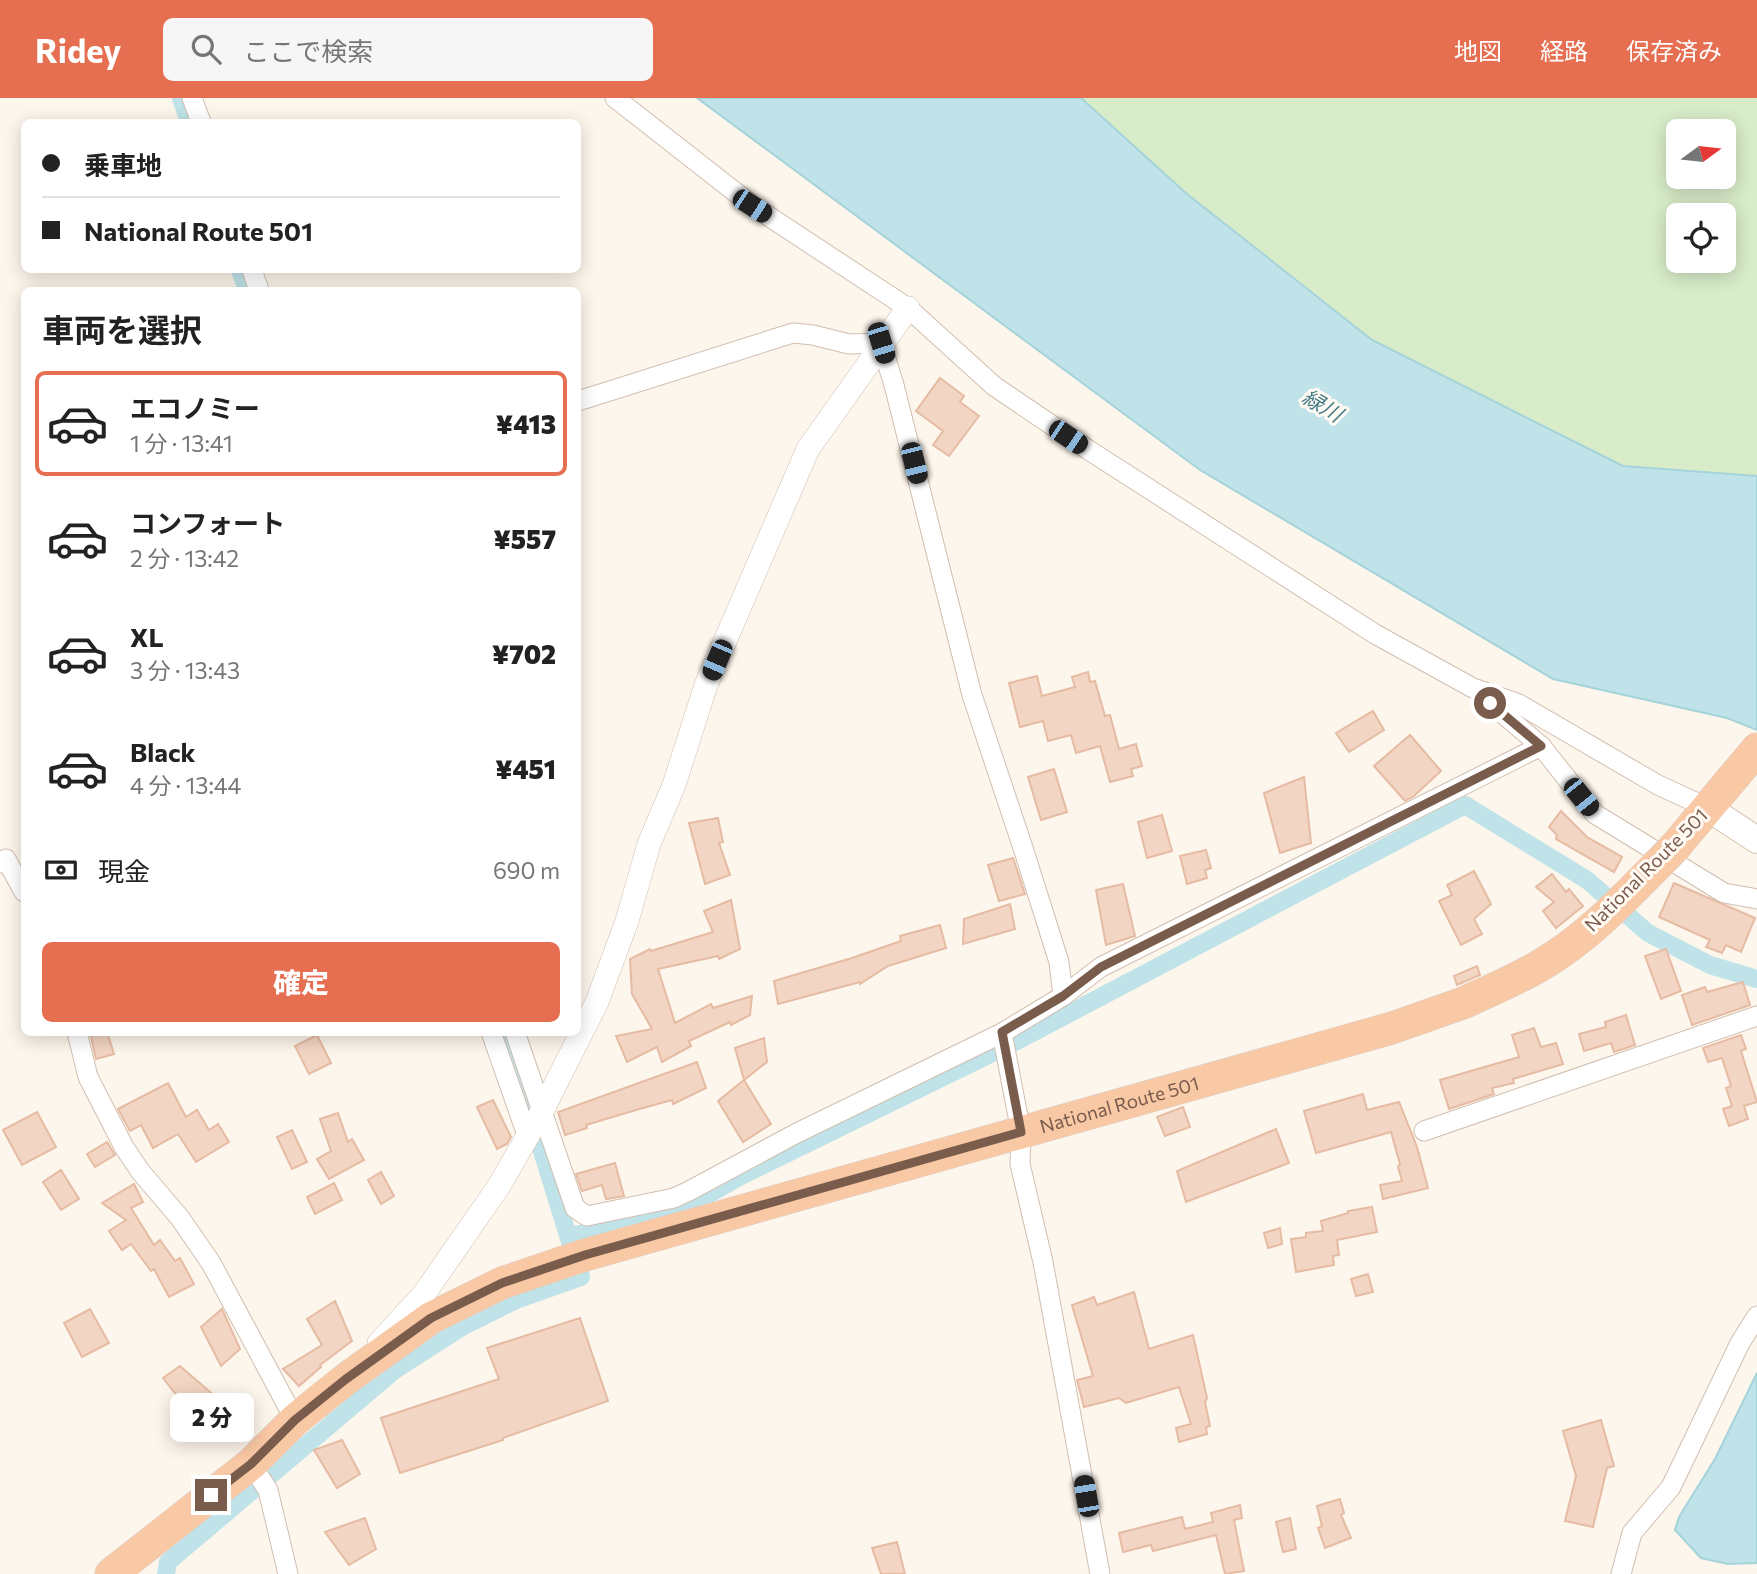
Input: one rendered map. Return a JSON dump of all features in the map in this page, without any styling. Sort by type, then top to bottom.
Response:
[{"type":"highway","name":"National Route 501","points":[[111,1574],[259,1476],[295,1420],[346,1379],[431,1318],[502,1283],[577,1257],[1392,1028],[1463,1003],[1541,965],[1622,900],[1674,848],[1757,748]]},
{"type":"main road","points":[[1713,803],[1757,840]]},
{"type":"street","points":[[192,98],[200,119]]},
{"type":"street","points":[[615,98],[752,206],[908,308],[994,386],[1375,634],[1473,688],[1519,704],[1658,785],[1713,803]]},
{"type":"street","points":[[581,1034],[597,1002],[627,921],[649,844],[674,785],[706,685],[808,449],[908,308]]},
{"type":"street","points":[[581,400],[793,333],[813,334],[849,344],[881,343]]},
{"type":"street","points":[[881,343],[898,399],[972,695],[1055,950],[1063,996]]},
{"type":"street","points":[[1473,688],[1541,746],[1595,814],[1724,893],[1757,900]]},
{"type":"street","points":[[516,1036],[575,1208],[586,1216],[674,1198],[795,1134],[1004,1042],[1101,967],[1541,746]]},
{"type":"street","points":[[0,863],[6,859],[21,886]]},
{"type":"street","points":[[1424,1132],[1757,1016]]},
{"type":"street","points":[[78,1036],[88,1077],[124,1147],[140,1171],[180,1218],[211,1263],[295,1420]]},
{"type":"street","points":[[492,1036],[527,1135]]},
{"type":"street","points":[[346,1379],[424,1294],[499,1186],[541,1113],[580,1036]]},
{"type":"street","points":[[1004,1042],[1021,1132],[1020,1164],[1043,1262],[1100,1574]]},
{"type":"street","points":[[1621,1574],[1632,1533],[1671,1487],[1740,1343],[1757,1316]]},
{"type":"street","points":[[259,1476],[288,1574]]},
{"type":"green space","points":[[1081,98],[1757,98],[1757,476],[1623,466],[1372,340],[1187,194]]},
{"type":"water","name":"緑川","points":[[697,98],[1081,98],[1187,194],[1372,340],[1623,466],[1757,476],[1757,730],[1727,718],[1553,679],[1200,470]]},
{"type":"water","points":[[1757,1373],[1757,1563],[1728,1564],[1701,1558],[1675,1530],[1679,1517],[1715,1459]]},
{"type":"building","points":[[940,378],[964,396],[960,402],[979,416],[949,456],[933,445],[943,431],[916,411]]},
{"type":"building","points":[[1088,672],[1090,682],[1095,681],[1105,716],[1110,715],[1119,749],[1136,744],[1142,766],[1131,769],[1133,776],[1110,782],[1100,746],[1076,753],[1071,735],[1048,741],[1043,721],[1020,727],[1009,683],[1037,676],[1042,696],[1075,687],[1072,677]]},
{"type":"building","points":[[1373,711],[1384,730],[1349,752],[1336,733]]},
{"type":"building","points":[[1410,735],[1441,771],[1405,801],[1374,766]]},
{"type":"building","points":[[1054,769],[1067,812],[1041,820],[1028,777]]},
{"type":"building","points":[[1304,777],[1311,843],[1280,853],[1264,793]]},
{"type":"building","points":[[1561,811],[1587,837],[1622,857],[1614,872],[1556,839],[1557,835],[1549,827]]},
{"type":"building","points":[[1162,815],[1172,851],[1147,858],[1138,822]]},
{"type":"building","points":[[718,818],[723,842],[719,843],[730,875],[705,884],[689,823]]},
{"type":"building","points":[[1206,850],[1211,868],[1205,870],[1207,878],[1187,884],[1180,856]]},
{"type":"building","points":[[1013,858],[1025,894],[999,901],[988,865]]},
{"type":"building","points":[[1474,871],[1491,904],[1474,919],[1482,934],[1461,945],[1439,901],[1452,895],[1447,885]]},
{"type":"building","points":[[1552,874],[1566,892],[1569,889],[1583,906],[1556,928],[1543,911],[1554,902],[1536,887]]},
{"type":"building","points":[[1674,883],[1755,918],[1741,952],[1726,945],[1722,953],[1706,947],[1710,940],[1659,917]]},
{"type":"building","points":[[1123,884],[1135,936],[1106,945],[1096,890]]},
{"type":"building","points":[[731,900],[740,949],[719,959],[718,956],[658,969],[675,1023],[711,1004],[713,1008],[752,996],[750,1015],[689,1041],[691,1046],[662,1062],[657,1047],[627,1062],[616,1036],[652,1029],[632,994],[630,959],[650,949],[651,951],[713,932],[704,911]]},
{"type":"building","points":[[1010,904],[1015,929],[963,944],[964,919]]},
{"type":"building","points":[[940,925],[946,948],[888,966],[860,984],[778,1004],[774,981],[852,958],[901,941],[900,936]]},
{"type":"building","points":[[1666,949],[1681,991],[1661,999],[1645,956]]},
{"type":"building","points":[[1477,966],[1480,975],[1457,985],[1454,976]]},
{"type":"building","points":[[1743,982],[1750,1005],[1692,1025],[1682,995],[1705,987],[1707,992]]},
{"type":"building","points":[[1626,1015],[1635,1045],[1614,1052],[1611,1043],[1584,1051],[1579,1034],[1606,1027],[1605,1022]]},
{"type":"building","points":[[1534,1028],[1541,1047],[1556,1043],[1563,1064],[1513,1079],[1514,1083],[1492,1088],[1494,1094],[1449,1109],[1440,1080],[1519,1057],[1512,1035]]},
{"type":"building","points":[[1741,1035],[1746,1049],[1741,1051],[1757,1102],[1744,1106],[1748,1119],[1729,1126],[1723,1109],[1732,1106],[1726,1088],[1731,1086],[1722,1058],[1708,1062],[1703,1048]]},
{"type":"building","points":[[91,1036],[108,1036],[114,1054],[96,1059]]},
{"type":"building","points":[[318,1036],[331,1063],[309,1074],[295,1046]]},
{"type":"building","points":[[764,1038],[767,1062],[744,1080],[735,1048]]},
{"type":"building","points":[[697,1062],[706,1088],[673,1104],[672,1100],[636,1110],[586,1125],[587,1128],[565,1135],[558,1112]]},
{"type":"building","points":[[744,1080],[771,1124],[743,1142],[718,1101]]},
{"type":"building","points":[[168,1083],[186,1117],[197,1110],[209,1130],[218,1124],[229,1142],[196,1162],[178,1134],[153,1148],[141,1125],[130,1131],[118,1109]]},
{"type":"building","points":[[1363,1094],[1367,1110],[1399,1102],[1417,1147],[1428,1188],[1383,1199],[1380,1185],[1402,1181],[1391,1132],[1316,1153],[1304,1111]]},
{"type":"building","points":[[493,1100],[511,1137],[507,1144],[497,1149],[477,1107]]},
{"type":"building","points":[[1183,1107],[1190,1127],[1165,1136],[1157,1117]]},
{"type":"building","points":[[37,1112],[56,1147],[22,1165],[3,1130]]},
{"type":"building","points":[[338,1113],[348,1142],[352,1139],[364,1160],[329,1179],[317,1159],[331,1151],[320,1119]]},
{"type":"building","points":[[1276,1129],[1289,1163],[1186,1202],[1177,1171]]},
{"type":"building","points":[[292,1130],[307,1162],[292,1169],[277,1137]]},
{"type":"building","points":[[107,1142],[115,1155],[95,1167],[87,1154]]},
{"type":"building","points":[[615,1163],[624,1196],[606,1199],[602,1185],[582,1191],[576,1174]]},
{"type":"building","points":[[61,1170],[79,1199],[61,1210],[43,1182]]},
{"type":"building","points":[[381,1172],[394,1196],[381,1204],[368,1180]]},
{"type":"building","points":[[334,1183],[342,1200],[315,1214],[307,1197]]},
{"type":"building","points":[[134,1184],[143,1202],[131,1208],[154,1245],[160,1240],[175,1261],[180,1258],[194,1284],[169,1297],[154,1269],[151,1271],[131,1244],[122,1250],[109,1231],[126,1220],[102,1203]]},
{"type":"building","points":[[1372,1207],[1377,1232],[1337,1240],[1339,1255],[1333,1256],[1334,1265],[1296,1272],[1291,1239],[1306,1237],[1306,1233],[1323,1231],[1321,1221],[1348,1211]]},
{"type":"building","points":[[1280,1228],[1282,1244],[1268,1248],[1264,1233]]},
{"type":"building","points":[[1368,1274],[1373,1292],[1356,1296],[1351,1279]]},
{"type":"building","points":[[1134,1292],[1149,1349],[1193,1335],[1207,1398],[1205,1402],[1210,1426],[1206,1427],[1207,1434],[1179,1442],[1176,1428],[1191,1424],[1179,1387],[1126,1403],[1119,1398],[1084,1407],[1077,1380],[1093,1376],[1072,1305],[1094,1297],[1097,1305]]},
{"type":"building","points":[[335,1301],[352,1341],[320,1365],[321,1367],[299,1386],[283,1369],[322,1345],[307,1319]]},
{"type":"building","points":[[90,1309],[109,1343],[82,1357],[64,1323]]},
{"type":"building","points":[[222,1309],[240,1349],[221,1366],[201,1327]]},
{"type":"building","points":[[580,1318],[608,1401],[503,1440],[400,1473],[381,1418],[499,1379],[487,1348]]},
{"type":"building","points":[[180,1366],[216,1397],[196,1420],[163,1378]]},
{"type":"building","points":[[1601,1420],[1614,1466],[1607,1468],[1593,1527],[1565,1521],[1576,1476],[1563,1431]]},
{"type":"building","points":[[342,1440],[360,1474],[337,1488],[314,1450]]},
{"type":"building","points":[[1340,1499],[1344,1513],[1341,1515],[1351,1538],[1325,1548],[1318,1528],[1322,1526],[1317,1506]]},
{"type":"building","points":[[1240,1505],[1242,1518],[1234,1520],[1244,1571],[1225,1574],[1216,1535],[1153,1551],[1151,1545],[1123,1552],[1119,1533],[1182,1517],[1185,1529],[1213,1522],[1211,1513]]},
{"type":"building","points":[[365,1518],[376,1549],[349,1565],[325,1532]]},
{"type":"building","points":[[1290,1518],[1296,1549],[1283,1552],[1276,1522]]},
{"type":"building","points":[[897,1542],[905,1574],[881,1574],[872,1548]]},
{"type":"waterway","points":[[181,98],[188,119]]},
{"type":"waterway","points":[[241,273],[246,287]]},
{"type":"waterway","points":[[569,1237],[692,1204],[739,1177],[1015,1042],[1465,805],[1587,880],[1648,933],[1710,965],[1757,979]]},
{"type":"waterway","points":[[504,1036],[527,1102]]},
{"type":"waterway","points":[[166,1574],[168,1562],[395,1370],[462,1327],[516,1300],[581,1277],[541,1148]]},
{"type":"route","points":[[211,1495],[251,1464],[295,1420],[346,1379],[431,1318],[502,1283],[585,1255],[1021,1132],[1002,1032],[1063,996],[1101,967],[1541,746],[1490,703]]}]
